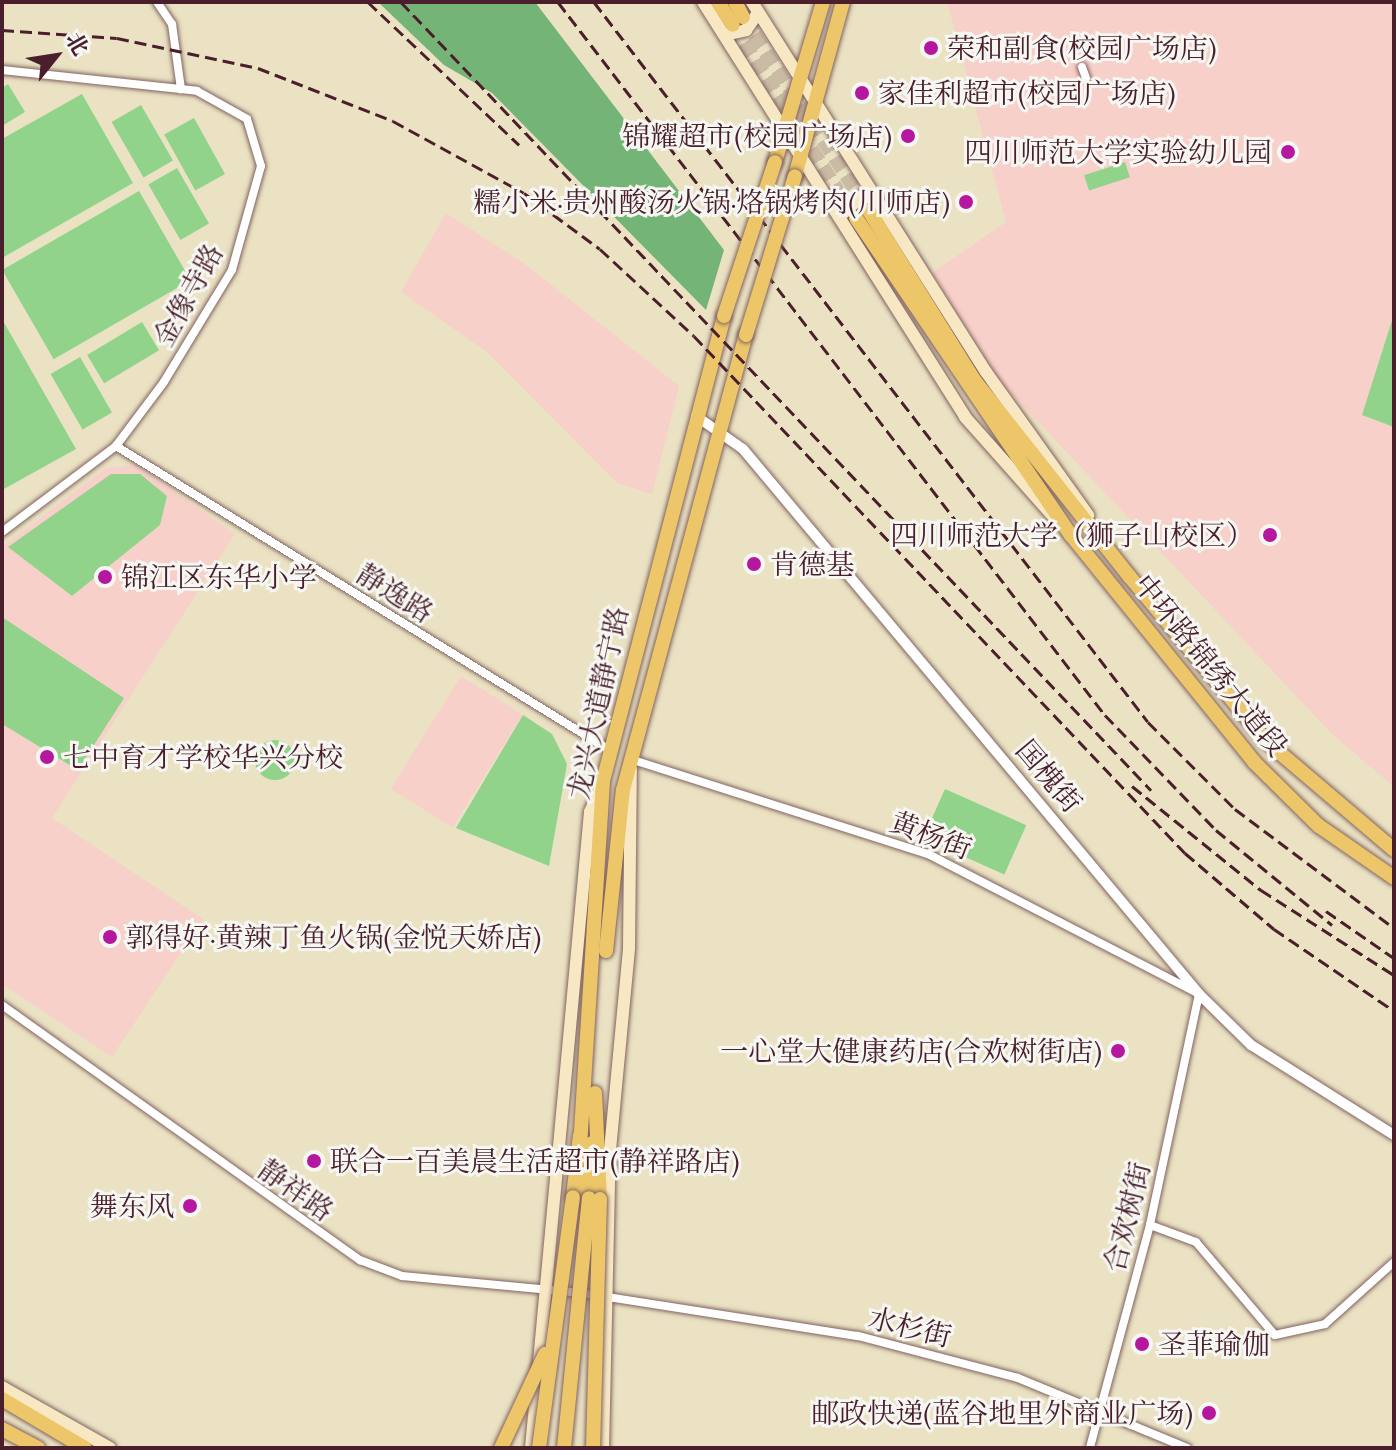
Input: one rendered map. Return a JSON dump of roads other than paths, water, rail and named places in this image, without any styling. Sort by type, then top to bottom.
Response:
[{"type":"main road","points":[[703,2],[742,18]]},
{"type":"main road","points":[[718,2],[742,18],[803,77],[867,209]]},
{"type":"main road","points":[[735,2],[785,131],[965,417],[1071,535]]},
{"type":"main road","name":"龙兴大道静宁路","points":[[555,1448],[586,1199],[580,1135],[603,781],[724,316],[803,77],[823,2]]},
{"type":"main road","name":"龙兴大道静宁路","points":[[564,1448],[595,1093],[630,759],[746,335],[818,103],[843,2]]},
{"type":"main road","points":[[839,217],[862,196],[867,209]]},
{"type":"main road","name":"中环路锦绣大道段","points":[[867,209],[1071,535],[1254,762],[1319,826],[1394,878]]},
{"type":"main road","name":"中环路锦绣大道段","points":[[867,209],[975,381],[1130,577],[1266,741],[1394,850]]},
{"type":"main road","points":[[603,1448],[609,1300],[610,1150],[632,871],[630,759]]},
{"type":"main road","points":[[531,1448],[550,1291],[590,812],[603,781]]},
{"type":"main road","points":[[539,1448],[552,1339],[586,1199]]},
{"type":"main road","points":[[586,1199],[595,1448]]},
{"type":"main road","points":[[501,1448],[552,1339]]},
{"type":"main road","points":[[2,1387],[110,1448]]},
{"type":"main road","points":[[2,1399],[85,1448]]},
{"type":"main road","points":[[2,1429],[38,1448]]},
{"type":"street","points":[[157,2],[172,24],[181,89]]},
{"type":"street","points":[[1082,67],[1086,78]]},
{"type":"street","name":"金像寺路","points":[[2,70],[181,89],[247,119],[261,166],[232,270],[116,446],[2,532]]},
{"type":"street","name":"国槐街","points":[[696,416],[720,427],[1199,994],[1251,1045],[1394,1135]]},
{"type":"street","name":"静逸路","points":[[116,446],[611,751]]},
{"type":"street","name":"黄杨街","points":[[630,759],[928,854],[1199,994]]},
{"type":"street","name":"合欢树街","points":[[1090,1448],[1150,1225],[1199,994]]},
{"type":"street","name":"静祥路","points":[[2,1005],[360,1260],[402,1276],[609,1300]]},
{"type":"street","points":[[1150,1225],[1196,1242],[1275,1335],[1325,1324],[1394,1262]]},
{"type":"street","name":"水杉街","points":[[609,1300],[858,1336],[1018,1378],[1187,1448]]},
{"type":"tunnel","points":[[743,17],[869,211]]},
{"type":"tunnel","points":[[733,25],[855,217]]},
{"type":"railway","points":[[368,2],[519,145]]},
{"type":"railway","points":[[401,2],[1151,790]]},
{"type":"railway","points":[[558,2],[1105,715],[1216,830],[1332,925]]},
{"type":"railway","points":[[594,2],[1148,722],[1235,809],[1394,928]]},
{"type":"railway","points":[[2,30],[117,38],[258,68],[393,121],[524,193],[600,249],[694,336],[1185,853],[1274,929],[1394,1011]]},
{"type":"railway","points":[[1132,786],[1261,890],[1394,975]]},
{"type":"railway","points":[[1326,911],[1394,958]]},
{"type":"place","name":"荣和副食(校园广场店)","points":[[931,48]]},
{"type":"place","name":"家佳利超市(校园广场店)","points":[[862,93]]},
{"type":"place","name":"锦耀超市(校园广场店)","points":[[908,136]]},
{"type":"place","name":"四川师范大学实验幼儿园","points":[[1288,152]]},
{"type":"place","name":"糯小米·贵州酸汤火锅·烙锅烤肉(川师店)","points":[[966,202]]},
{"type":"place","name":"四川师范大学（狮子山校区）","points":[[1270,535]]},
{"type":"place","name":"肯德基","points":[[754,564]]},
{"type":"place","name":"锦江区东华小学","points":[[105,577]]},
{"type":"place","name":"七中育才学校华兴分校","points":[[47,757]]},
{"type":"place","name":"郭得好·黄辣丁鱼火锅(金悦天娇店)","points":[[110,937]]},
{"type":"place","name":"一心堂大健康药店(合欢树街店)","points":[[1118,1051]]},
{"type":"place","name":"联合一百美晨生活超市(静祥路店)","points":[[314,1161]]},
{"type":"place","name":"舞东风","points":[[190,1206]]},
{"type":"place","name":"圣菲瑜伽","points":[[1142,1344]]},
{"type":"place","name":"邮政快递(蓝谷地里外商业广场)","points":[[1209,1413]]}]
